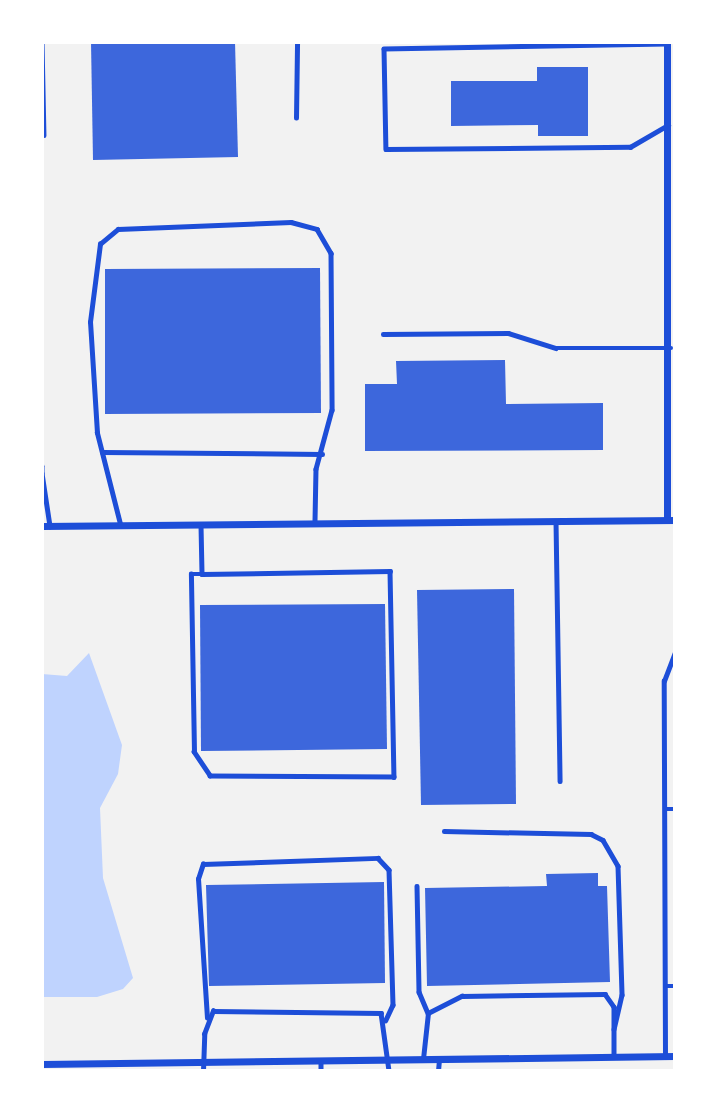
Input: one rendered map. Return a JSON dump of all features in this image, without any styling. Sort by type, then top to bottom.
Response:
[{"type":"street","points":[[46,526],[671,520],[667,43]]},
{"type":"street","points":[[42,1064],[176,1062],[203,1067],[388,1060],[675,1056]]},
{"type":"lane","points":[[43,42],[44,135]]},
{"type":"lane","points":[[296,118],[297,42]]},
{"type":"lane","points":[[667,43],[384,49],[386,149],[630,147],[668,125]]},
{"type":"lane","points":[[120,525],[102,452],[90,322],[92,276],[108,233],[290,222],[317,229],[331,253],[332,410],[323,454],[316,470],[315,523]]},
{"type":"lane","points":[[383,334],[508,333],[556,348],[671,348]]},
{"type":"lane","points":[[102,452],[323,454]]},
{"type":"lane","points":[[42,466],[46,526]]},
{"type":"lane","points":[[555,520],[560,781]]},
{"type":"lane","points":[[201,524],[201,574]]},
{"type":"lane","points":[[390,572],[394,778],[210,776],[194,752],[191,574],[201,574],[390,572]]},
{"type":"lane","points":[[666,1056],[664,681],[675,652]]},
{"type":"lane","points":[[665,808],[675,808]]},
{"type":"lane","points":[[444,831],[591,834],[603,840],[618,878],[622,995],[614,1029]]},
{"type":"lane","points":[[203,1067],[207,1018],[198,879],[204,864],[378,858],[389,870],[393,1005],[386,1020],[389,1071]]},
{"type":"lane","points":[[418,886],[419,992],[428,1013],[423,1060]]},
{"type":"lane","points":[[666,986],[675,986]]},
{"type":"lane","points":[[428,1013],[462,996],[604,994],[612,1000],[614,1055]]},
{"type":"lane","points":[[207,1018],[213,1011],[375,1011],[386,1020]]},
{"type":"lane","points":[[438,1071],[439,1060]]},
{"type":"lane","points":[[176,1062],[176,1071]]},
{"type":"lane","points":[[321,1062],[321,1071]]},
{"type":"water","points":[[89,653],[122,745],[118,774],[100,808],[103,878],[133,978],[123,989],[97,997],[42,997],[42,674],[67,676]]},
{"type":"building","points":[[91,42],[235,42],[238,157],[93,160]]},
{"type":"building","points":[[537,67],[588,67],[588,136],[538,136],[538,125],[451,126],[451,81],[537,81]]},
{"type":"building","points":[[320,268],[321,413],[105,414],[105,269]]},
{"type":"building","points":[[505,360],[506,404],[603,403],[603,450],[365,451],[365,384],[397,384],[396,361]]},
{"type":"building","points":[[514,589],[516,804],[421,805],[417,590]]},
{"type":"building","points":[[385,604],[387,749],[201,751],[200,605]]},
{"type":"building","points":[[598,873],[598,886],[607,886],[610,982],[427,986],[425,888],[547,886],[546,874]]},
{"type":"building","points":[[384,882],[385,983],[209,986],[206,885]]}]
